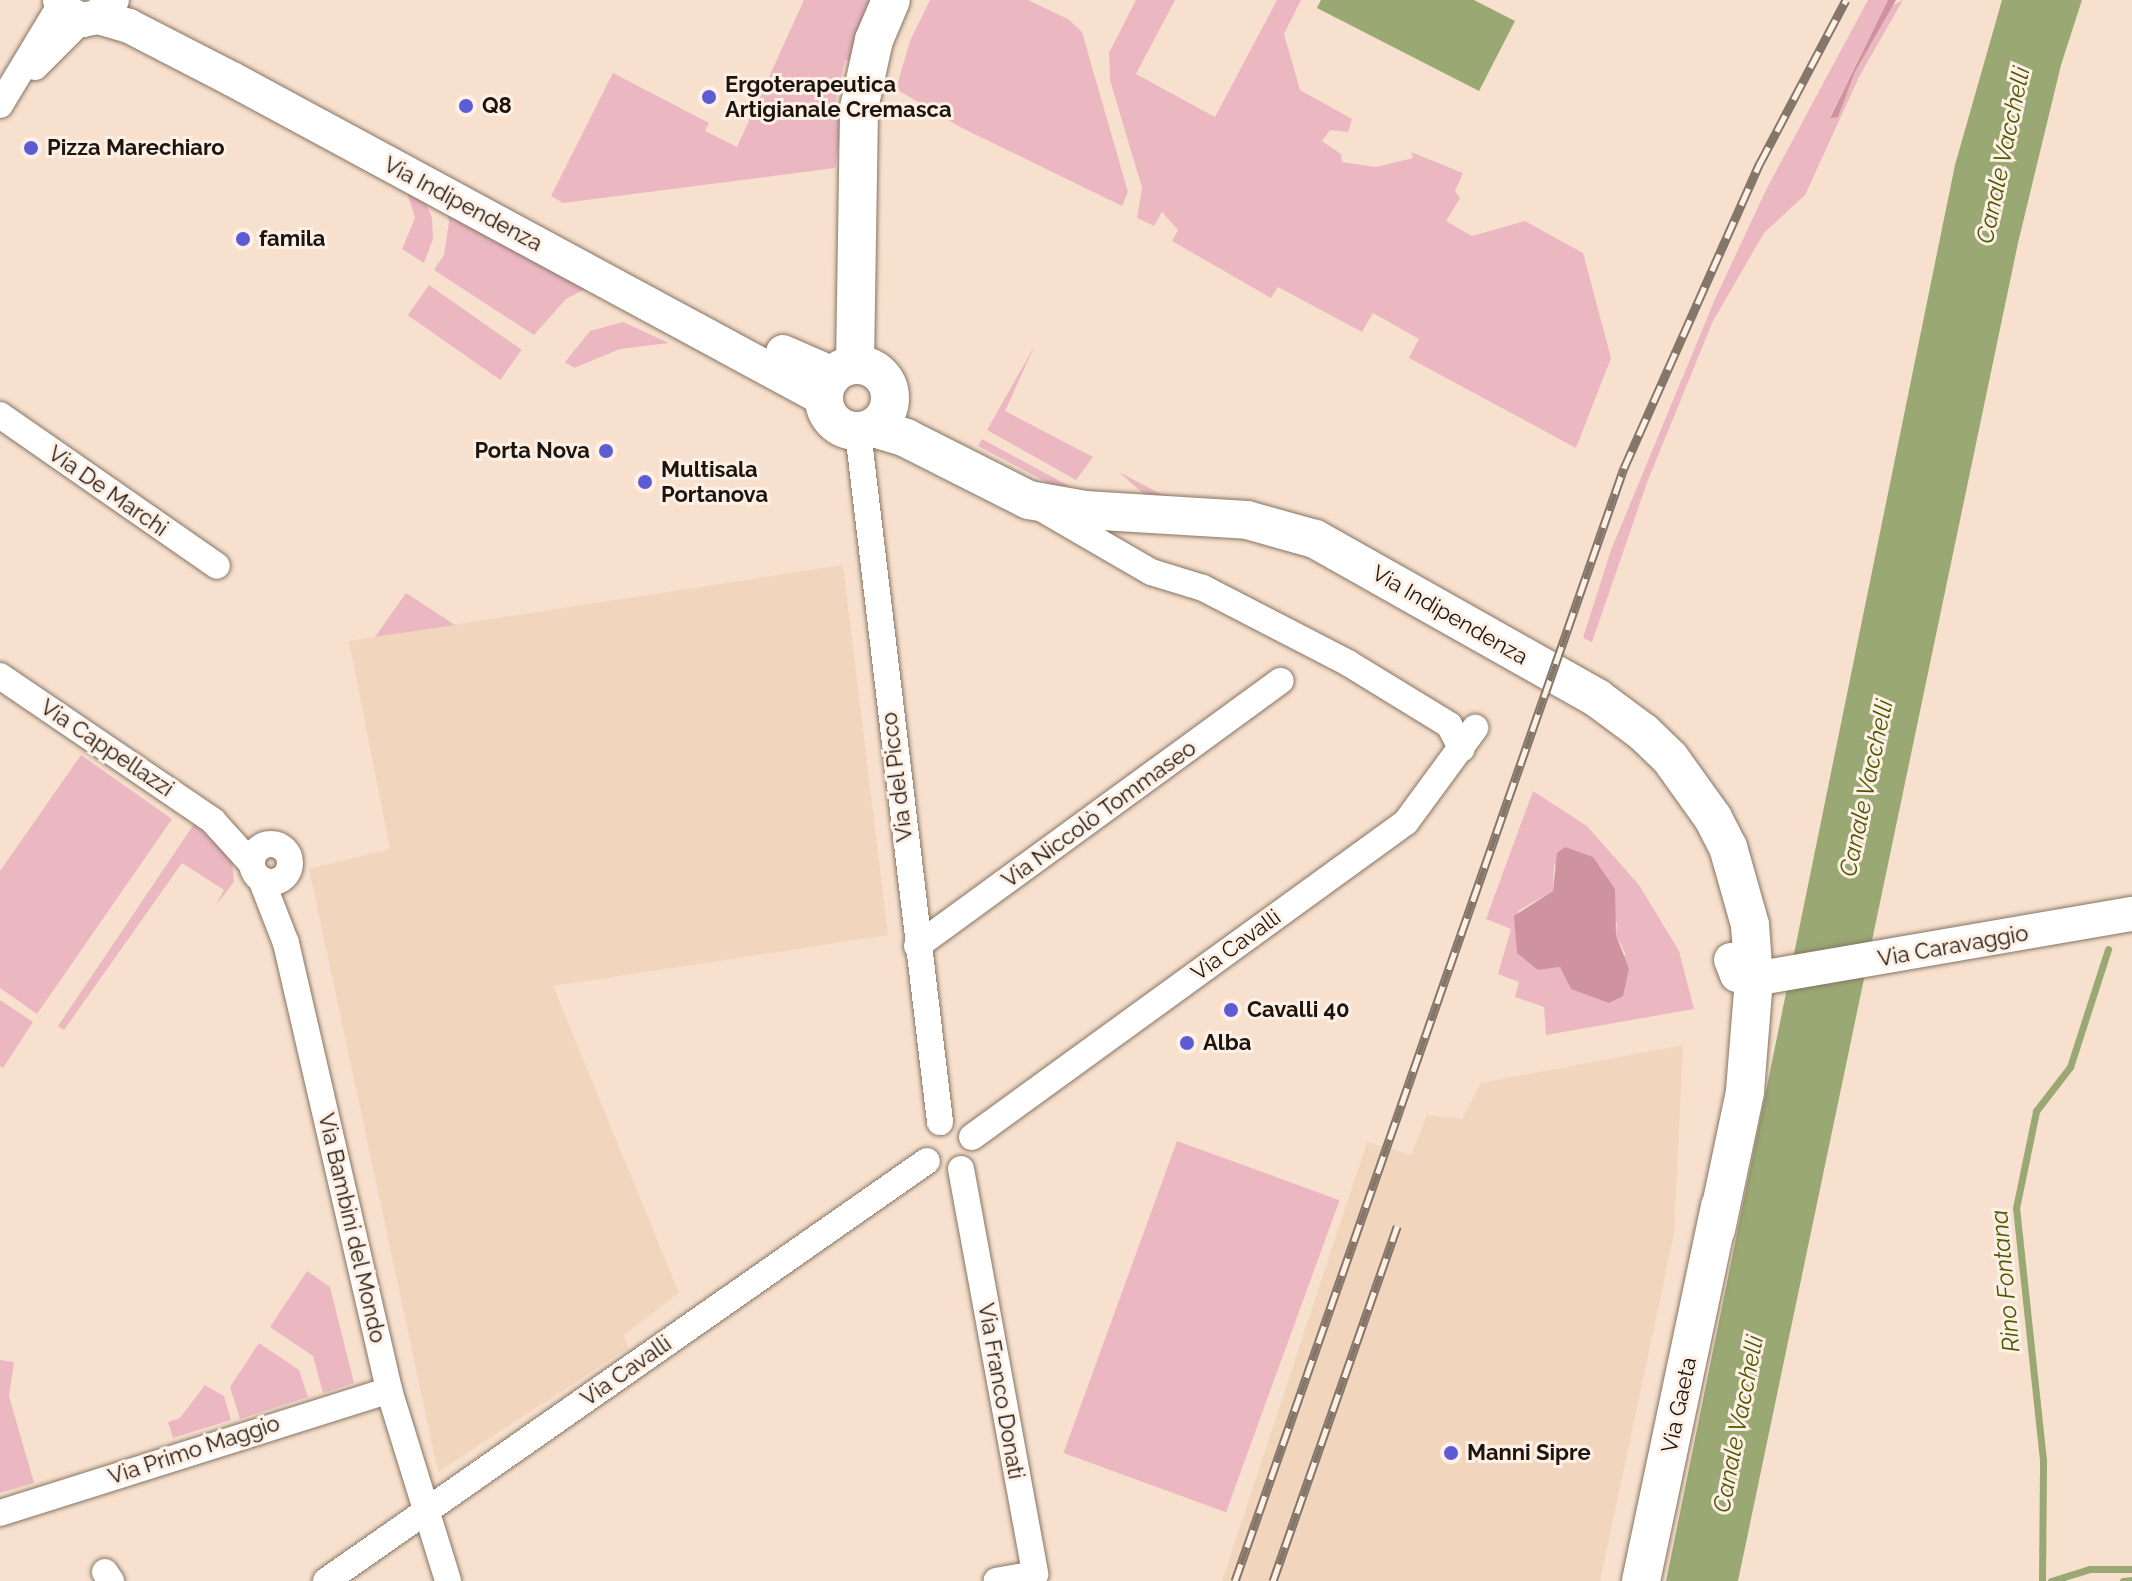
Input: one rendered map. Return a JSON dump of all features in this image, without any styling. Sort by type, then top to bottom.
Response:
[{"type":"main road","points":[[837,379],[875,370],[874,418],[838,426],[837,379],[859,108],[874,40],[891,0]]},
{"type":"main road","name":"Via Indipendenza","points":[[874,418],[906,438],[1029,500],[1066,508],[1247,520],[1344,553],[1597,698],[1643,732],[1694,787],[1728,847],[1739,882],[1753,976]]},
{"type":"main road","name":"Via Indipendenza","points":[[874,418],[914,422],[1066,508]]},
{"type":"main road","name":"Via Gaeta","points":[[1716,1230],[1725,1142],[1753,976]]},
{"type":"main road","name":"Via Gaeta","points":[[1641,1581],[1741,1121],[1753,976]]},
{"type":"street","name":"Via Indipendenza","points":[[90,7],[837,379]]},
{"type":"street","points":[[3,100],[90,7]]},
{"type":"street","name":"Via De Marchi","points":[[0,415],[217,566]]},
{"type":"street","name":"Via del Picco","points":[[874,418],[917,946],[940,1122]]},
{"type":"street","name":"Via Indipendenza","points":[[1029,500],[1073,531],[1151,572],[1220,596],[1348,663],[1469,738]]},
{"type":"street","name":"Via Cappellazzi","points":[[0,676],[213,821],[273,844]]},
{"type":"street","name":"Via Niccolò Tommaseo","points":[[917,946],[1281,681]]},
{"type":"street","name":"Via Cavalli","points":[[972,1137],[1406,822],[1469,738]]},
{"type":"street","name":"Via Cappellazzi","points":[[213,821],[257,871]]},
{"type":"street","points":[[273,844],[288,855],[287,872],[272,881],[257,871],[260,847],[273,844]]},
{"type":"street","name":"Via Bambini del Mondo","points":[[257,871],[286,943],[389,1390],[425,1510]]},
{"type":"street","name":"Via Bambini del Mondo","points":[[286,943],[287,872]]},
{"type":"street","name":"Via Caravaggio","points":[[1753,976],[1864,962],[2132,914]]},
{"type":"street","points":[[940,1122],[963,1125],[972,1137],[971,1158],[961,1169],[946,1172],[927,1161],[924,1138],[940,1122]]},
{"type":"street","name":"Via Cavalli","points":[[326,1581],[927,1161]]},
{"type":"street","name":"Via Franco Donati","points":[[961,1169],[1035,1574],[997,1581]]},
{"type":"street","name":"Via Primo Maggio","points":[[0,1513],[389,1390]]},
{"type":"street","points":[[425,1510],[448,1581]]},
{"type":"shaded area","points":[[804,0],[875,0],[852,61],[845,60],[835,105],[844,107],[835,168],[563,203],[551,196],[613,73],[709,123],[705,131],[737,147]]},
{"type":"shaded area","points":[[930,0],[1028,0],[1068,19],[1082,32],[1128,192],[1122,206],[962,128],[896,89],[910,41]]},
{"type":"shaded area","points":[[1136,0],[1175,0],[1136,74],[1215,117],[1277,0],[1301,0],[1284,34],[1300,90],[1352,119],[1348,132],[1330,130],[1322,141],[1341,154],[1342,162],[1376,167],[1413,158],[1411,152],[1463,173],[1455,191],[1460,198],[1446,221],[1472,236],[1525,221],[1583,253],[1611,358],[1576,448],[1409,358],[1419,339],[1373,313],[1362,332],[1278,287],[1271,298],[1172,241],[1178,230],[1162,212],[1154,226],[1137,218],[1142,188],[1110,80],[1109,53]]},
{"type":"shaded area","points":[[1868,0],[1888,0],[1830,117],[1838,116],[1855,72],[1893,5],[1903,0],[1860,75],[1805,195],[1764,233],[1713,321],[1648,480],[1592,642],[1583,638],[1611,550],[1715,299],[1767,188]]},
{"type":"shaded area","points":[[1888,0],[1896,0],[1855,72],[1838,117],[1830,118]]},
{"type":"shaded area","points":[[406,189],[426,203],[432,218],[433,239],[424,263],[402,249],[415,218]]},
{"type":"shaded area","points":[[446,203],[585,289],[566,299],[534,335],[434,270],[444,255],[449,222]]},
{"type":"shaded area","points":[[429,285],[522,350],[500,380],[408,315]]},
{"type":"shaded area","points":[[623,322],[669,343],[620,349],[574,368],[565,362],[590,331]]},
{"type":"shaded area","points":[[1035,345],[1005,411],[1093,457],[1076,480],[987,430]]},
{"type":"shaded area","points":[[982,439],[1069,486],[1054,486],[978,446]]},
{"type":"shaded area","points":[[1119,472],[1161,494],[1186,499],[1146,496]]},
{"type":"shaded area","points":[[843,565],[888,935],[553,986],[679,1293],[624,1335],[628,1348],[438,1472],[309,869],[390,849],[349,641]]},
{"type":"shaded area","points":[[406,593],[455,625],[375,637]]},
{"type":"shaded area","points":[[81,755],[172,819],[37,1014],[0,988],[0,871]]},
{"type":"shaded area","points":[[1533,791],[1587,826],[1639,885],[1679,951],[1694,1009],[1546,1035],[1544,1007],[1515,997],[1519,982],[1498,974],[1511,929],[1486,919]],"holes":[[[1554,864],[1617,923],[1616,935],[1626,955],[1567,972],[1560,967],[1538,970],[1518,911],[1553,891]]]},
{"type":"shaded area","points":[[194,824],[232,859],[234,882],[216,905],[224,890],[182,863],[64,1030],[58,1026]]},
{"type":"shaded area","points":[[1565,847],[1593,857],[1615,889],[1616,935],[1629,969],[1623,996],[1609,1003],[1571,989],[1560,967],[1538,970],[1517,953],[1514,916],[1553,891],[1557,853]]},
{"type":"shaded area","points":[[0,1000],[33,1022],[3,1068],[0,1066]]},
{"type":"shaded area","points":[[1683,1045],[1674,1234],[1600,1581],[1222,1581],[1367,1142],[1411,1155],[1427,1115],[1462,1119],[1481,1083]]},
{"type":"shaded area","points":[[1177,1141],[1340,1200],[1226,1512],[1063,1453]]},
{"type":"shaded area","points":[[307,1271],[330,1287],[354,1383],[323,1393],[313,1356],[270,1327]]},
{"type":"shaded area","points":[[259,1343],[299,1370],[308,1397],[240,1419],[230,1387]]},
{"type":"shaded area","points":[[0,1360],[14,1362],[9,1396],[34,1483],[0,1493]]},
{"type":"shaded area","points":[[205,1385],[224,1396],[231,1420],[173,1438],[168,1422],[180,1418]]},
{"type":"water","points":[[1321,0],[1474,0],[1515,21],[1479,91],[1317,8]]},
{"type":"water","name":"Canale Vacchelli","points":[[2002,0],[2082,0],[2061,65],[2018,243],[1738,1581],[1666,1581],[1955,165]]},
{"type":"waterway","name":"Rino Fontana","points":[[2042,1581],[2043,1460],[2016,1208],[2036,1111],[2070,1067],[2108,949]]},
{"type":"waterway","points":[[2051,1581],[2090,1569],[2132,1569]]},
{"type":"waterway","points":[[2123,1581],[2132,1580]]},
{"type":"railway","points":[[1235,1581],[1624,468],[1760,163],[1846,0]]},
{"type":"railway","points":[[1273,1581],[1397,1226]]},
{"type":"place","name":"Ergoterapeutica Artigianale Cremasca","points":[[709,97]]},
{"type":"place","name":"Q8","points":[[466,106]]},
{"type":"place","name":"Pizza Marechiaro","points":[[31,148]]},
{"type":"place","name":"famila","points":[[243,239]]},
{"type":"place","name":"Porta Nova","points":[[606,451]]},
{"type":"place","name":"Multisala Portanova","points":[[645,482]]},
{"type":"place","name":"Cavalli 40","points":[[1231,1010]]},
{"type":"place","name":"Alba","points":[[1187,1043]]},
{"type":"place","name":"Manni Sipre","points":[[1451,1453]]}]
